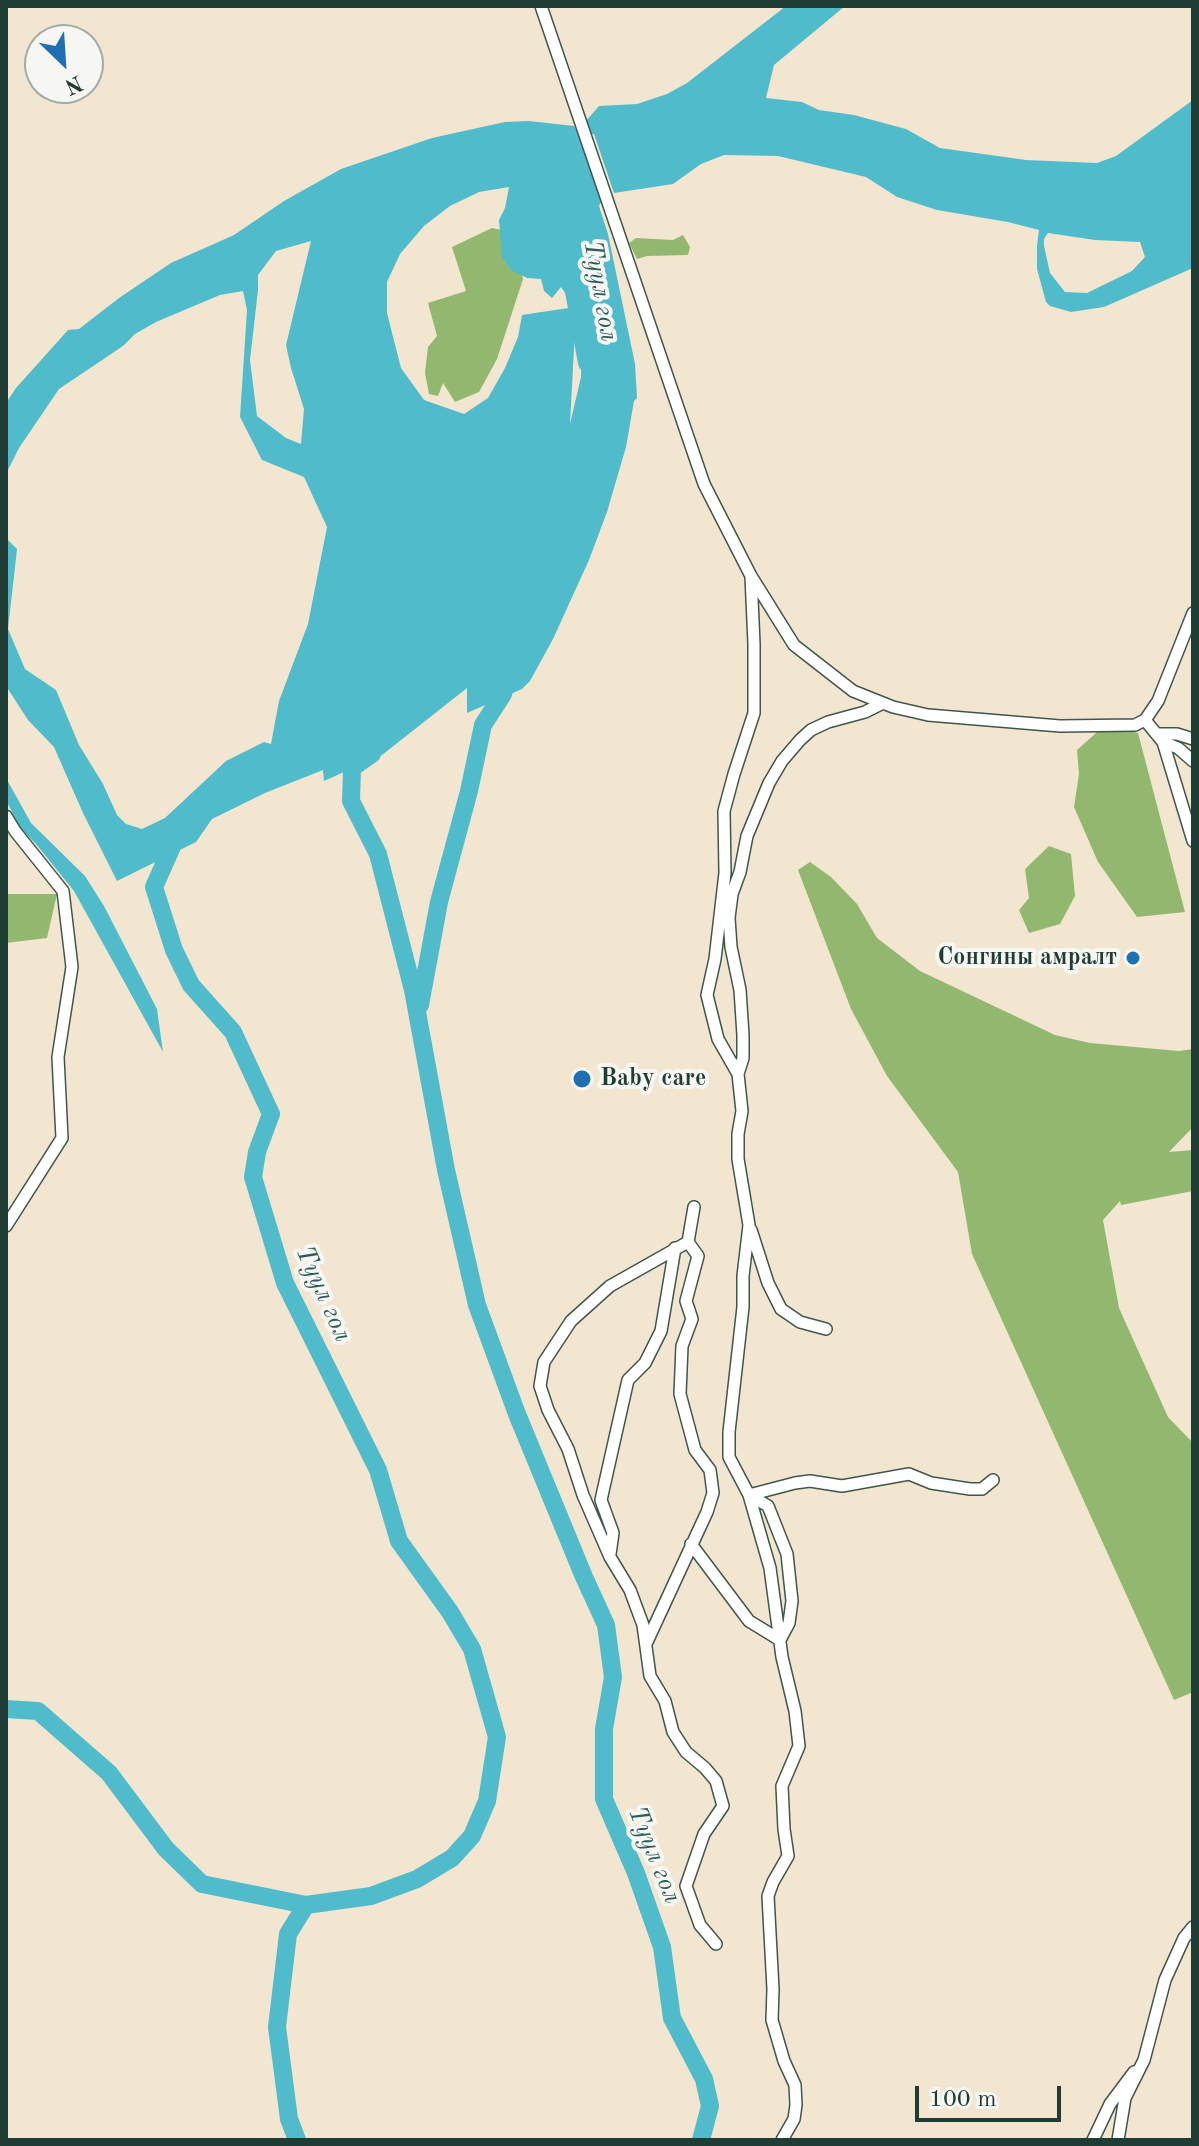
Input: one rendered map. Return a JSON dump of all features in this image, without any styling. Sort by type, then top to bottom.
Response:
[{"type":"street","points":[[541,6],[704,484],[751,576],[794,645],[853,691],[928,715],[1060,726],[1135,725],[1151,714],[1158,701],[1193,613]]},
{"type":"street","points":[[738,1074],[718,1039],[707,995],[715,959],[725,873],[724,811],[754,713],[751,576]]},
{"type":"street","points":[[826,1329],[800,1322],[781,1309],[768,1283],[749,1225],[738,1159],[742,1111],[738,1074],[743,1058],[743,1035],[729,918],[747,836],[769,783],[782,761],[811,730],[883,703]]},
{"type":"street","points":[[1145,720],[1160,738],[1193,761]]},
{"type":"street","points":[[1160,738],[1177,734],[1193,739]]},
{"type":"street","points":[[1160,738],[1193,841]]},
{"type":"street","points":[[6,816],[63,891],[72,967],[58,1057],[62,1138],[6,1226]]},
{"type":"street","points":[[646,1645],[713,1493],[710,1470],[695,1450],[680,1394],[682,1346],[692,1319],[686,1301],[698,1256],[688,1242],[694,1207]]},
{"type":"street","points":[[749,1225],[729,1457],[749,1495],[770,1568],[799,1746],[782,1786],[788,1856],[768,1896],[772,2020],[795,2085],[794,2119],[782,2140]]},
{"type":"street","points":[[688,1242],[610,1286],[571,1321],[544,1362],[540,1386],[610,1557],[630,1590],[643,1625],[650,1676],[665,1701],[673,1732],[686,1752],[716,1781],[723,1806],[704,1834],[686,1886],[700,1925],[716,1944]]},
{"type":"street","points":[[610,1557],[613,1533],[601,1500],[628,1380],[645,1363],[661,1331],[675,1248]]},
{"type":"street","points":[[749,1495],[810,1481],[842,1486],[909,1474],[931,1483],[970,1489],[982,1489],[993,1480]]},
{"type":"street","points":[[749,1495],[768,1506],[787,1554],[792,1601],[789,1623],[780,1640]]},
{"type":"street","points":[[691,1544],[749,1621],[780,1640]]},
{"type":"street","points":[[1118,2140],[1125,2098],[1144,2060],[1165,1980],[1184,1938],[1193,1927]]},
{"type":"street","points":[[1093,2140],[1115,2095],[1144,2060]]},
{"type":"green space","points":[[492,228],[510,232],[523,279],[497,359],[479,392],[455,402],[443,383],[438,396],[429,394],[425,373],[428,347],[437,336],[428,303],[466,291],[452,247]]},
{"type":"green space","points":[[683,235],[690,247],[688,255],[637,259],[629,243],[636,238],[673,240]]},
{"type":"green space","points":[[1106,724],[1138,733],[1185,912],[1137,917],[1098,862],[1074,807],[1079,774],[1077,750]]},
{"type":"green space","points":[[1049,846],[1071,854],[1075,896],[1060,924],[1029,933],[1019,910],[1029,898],[1025,869]]},
{"type":"green space","points":[[810,862],[831,877],[857,904],[877,938],[920,971],[1055,1035],[1090,1043],[1179,1051],[1193,1049],[1193,1127],[1169,1152],[1193,1150],[1193,1191],[1121,1205],[1120,1201],[1103,1220],[1119,1308],[1168,1417],[1193,1443],[1193,1692],[1174,1700],[972,1254],[958,1172],[887,1076],[851,1009],[798,870]]},
{"type":"green space","points":[[6,894],[57,894],[47,938],[6,943]]},
{"type":"water","points":[[786,6],[845,6],[774,65],[766,98],[802,102],[819,110],[854,115],[906,129],[940,148],[1026,160],[1097,163],[1116,156],[1193,100],[1193,268],[1104,307],[1071,312],[1046,302],[1037,269],[1039,230],[937,210],[897,197],[866,177],[778,156],[724,155],[701,164],[673,184],[614,193],[594,134],[588,135],[586,121],[599,106],[637,104],[687,83]],"holes":[[[1048,233],[1140,242],[1145,257],[1132,271],[1087,293],[1065,292],[1050,273],[1044,239]]]},
{"type":"water","points":[[505,122],[574,126],[602,200],[599,206],[608,234],[635,364],[637,398],[607,512],[553,639],[530,681],[522,689],[467,713],[467,688],[382,755],[324,781],[323,770],[265,793],[212,819],[196,842],[117,881],[54,747],[28,720],[6,686],[6,538],[17,549],[8,629],[25,669],[56,690],[79,745],[103,784],[117,815],[126,824],[142,829],[165,818],[226,761],[264,742],[271,744],[279,701],[308,624],[327,527],[304,477],[262,460],[240,417],[247,310],[243,291],[220,295],[156,322],[59,389],[19,448],[6,474],[6,403],[68,330],[79,329],[171,263],[234,235],[284,201],[341,169],[432,138]],"holes":[[[509,187],[499,220],[502,257],[511,270],[527,278],[541,279],[544,291],[552,298],[561,287],[575,307],[522,315],[518,337],[488,398],[464,414],[424,400],[401,368],[387,313],[387,282],[400,254],[424,226],[450,206],[479,192]],[[311,241],[286,345],[304,409],[301,444],[286,438],[257,416],[250,360],[258,275],[276,251]],[[576,311],[582,321],[581,377],[570,424]]]},
{"type":"water","points":[[6,778],[31,823],[85,876],[104,906],[157,1009],[163,1052],[74,891],[20,828],[6,800]]},
{"type":"waterway","name":"Туул гол","points":[[573,286],[587,363]]},
{"type":"waterway","points":[[420,1005],[439,902],[483,725],[503,694],[508,677]]},
{"type":"waterway","name":"Туул гол","points":[[372,754],[352,768],[351,801],[378,854],[413,990],[446,1170],[477,1305],[517,1414],[606,1625],[613,1677],[604,1729],[604,1799],[636,1873],[662,1947],[672,2018],[704,2079],[710,2106],[701,2140]]},
{"type":"waterway","name":"Туул гол","points":[[6,1709],[38,1711],[109,1773],[166,1849],[202,1884],[306,1905],[371,1896],[417,1879],[452,1858],[472,1836],[487,1801],[497,1737],[472,1649],[450,1612],[399,1541],[378,1470],[285,1283],[253,1177],[257,1152],[271,1114],[233,1032],[191,985],[174,950],[154,887],[178,833]]},
{"type":"waterway","name":"Туул гол","points":[[297,2140],[289,2119],[277,2027],[288,1934],[306,1905]]},
{"type":"place","name":"Сонгины амралт","points":[[1133,958]]},
{"type":"place","name":"Baby care","points":[[582,1079]]}]
